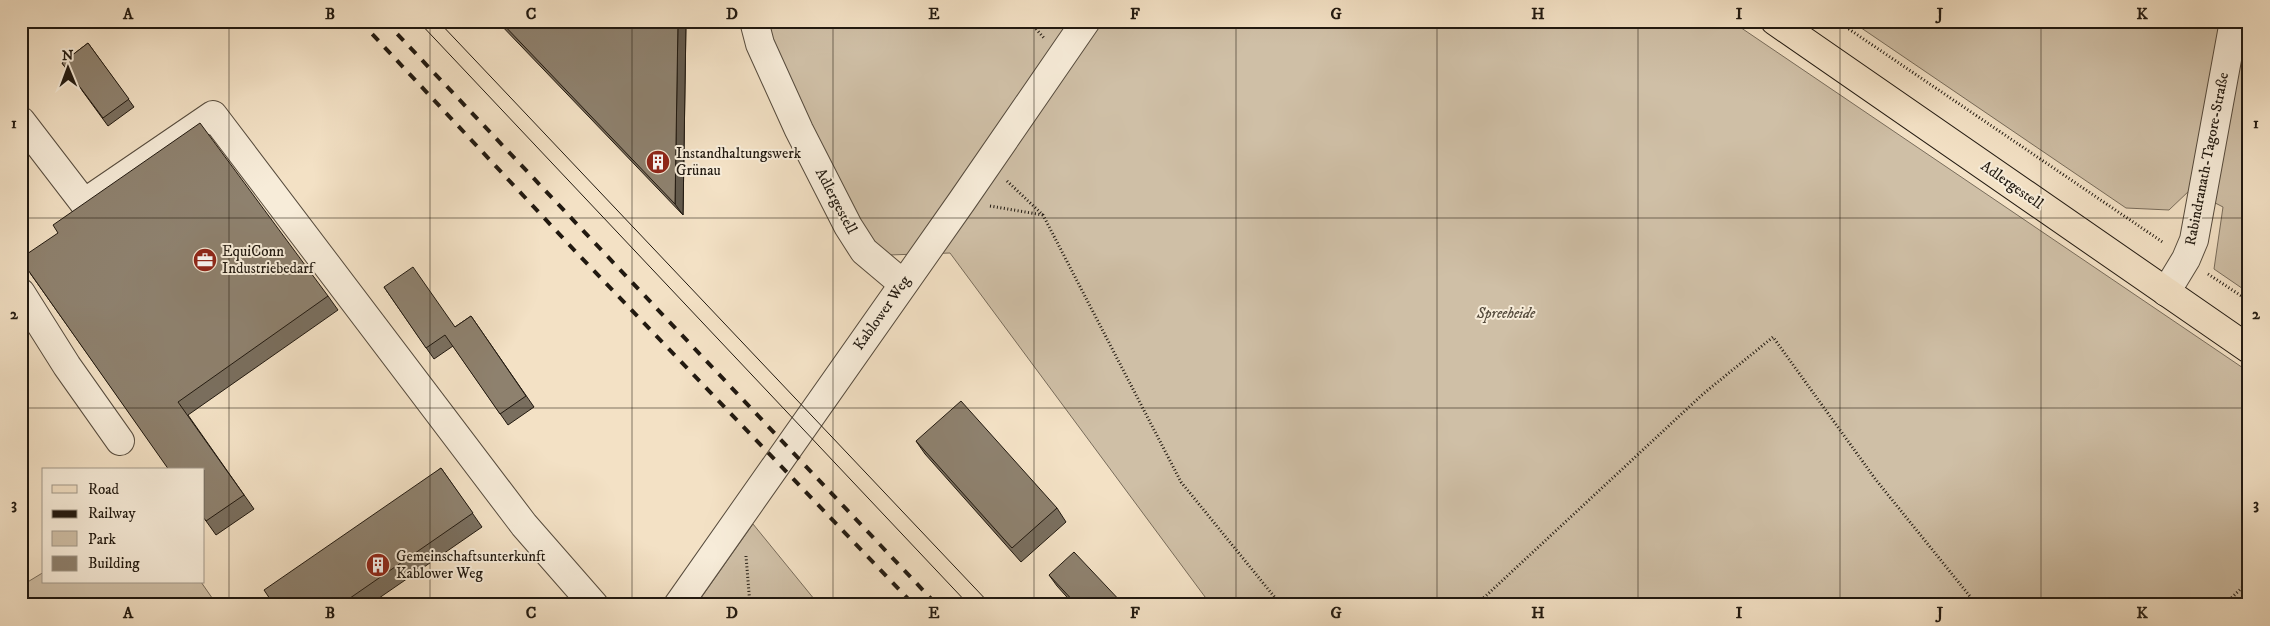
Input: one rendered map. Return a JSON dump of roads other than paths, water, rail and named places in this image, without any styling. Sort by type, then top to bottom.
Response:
[{"type":"main road","name":"Adlergestell","points":[[1775,21],[2249,349]]},
{"type":"street","name":"Adlergestell","points":[[754,21],[760,44],[795,121],[848,226],[864,251],[902,283]]},
{"type":"street","name":"Kablower Weg","points":[[678,605],[902,283],[988,164],[1086,21]]},
{"type":"street","name":"Rabindranath-Tagore-Straße","points":[[2166,292],[2186,259],[2194,240],[2234,21]]},
{"type":"street","points":[[21,121],[84,203],[213,115],[524,525],[594,605]]},
{"type":"street","points":[[21,293],[68,366],[120,441]]},
{"type":"tram line","points":[[418,21],[969,605]]},
{"type":"tram line","points":[[438,21],[991,605]]},
{"type":"railway","points":[[360,21],[576,252],[914,605]]},
{"type":"railway","points":[[385,21],[937,605]]},
{"type":"place","name":"Instandhaltungswerk Grünau","points":[[658,162]]},
{"type":"place","name":"EquiConn Industriebedarf","points":[[205,260]]},
{"type":"place","name":"Gemeinschaftsunterkunft Kablower Weg","points":[[378,565]]},
{"type":"park label","name":"Spreeheide","points":[[1506,313]]}]
